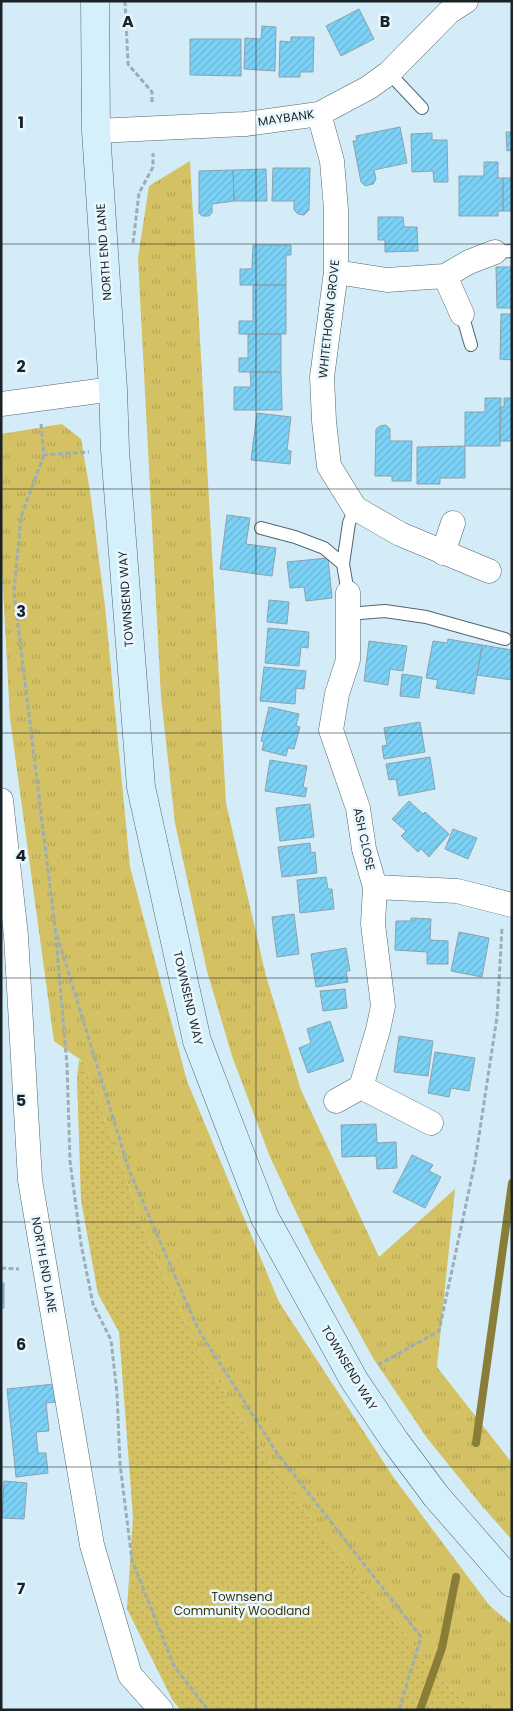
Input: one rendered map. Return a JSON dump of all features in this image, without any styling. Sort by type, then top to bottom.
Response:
[{"type":"main road","name":"NORTH END LANE","points":[[95,1],[96,131],[113,389]]},
{"type":"main road","name":"TOWNSEND WAY","points":[[113,389],[114,450],[141,787],[197,1041],[266,1218],[354,1380],[395,1441],[436,1496],[512,1583]]},
{"type":"street","name":"MAYBANK","points":[[96,131],[246,124],[319,114],[368,88],[389,73],[450,12],[466,1]]},
{"type":"street","name":"WHITETHORN GROVE","points":[[319,114],[332,161],[336,209],[336,272],[322,377],[329,466],[356,508],[400,534],[489,571]]},
{"type":"street","points":[[336,272],[387,280],[445,276],[469,262],[503,252]]},
{"type":"street","points":[[445,276],[462,314]]},
{"type":"street","points":[[1,404],[113,389]]},
{"type":"street","points":[[443,553],[453,523]]},
{"type":"street","name":"ASH CLOSE","points":[[348,604],[348,660],[337,694],[331,730],[358,808],[364,849],[375,887],[373,924],[383,1006],[361,1087]]},
{"type":"street","name":"NORTH END LANE","points":[[1,800],[16,936],[30,1180],[92,1546],[130,1675],[161,1710]]},
{"type":"street","points":[[375,887],[456,891],[508,904]]},
{"type":"street","points":[[336,1102],[361,1087],[431,1123]]},
{"type":"lane","points":[[389,73],[422,108]]},
{"type":"lane","points":[[462,314],[471,345]]},
{"type":"lane","points":[[356,508],[349,523],[344,564],[348,604],[385,612],[426,617],[504,638]]},
{"type":"lane","points":[[261,528],[295,537],[324,548],[344,564]]},
{"type":"path","points":[[125,1],[128,64],[152,92],[154,127],[153,167],[139,193],[132,248]]},
{"type":"path","points":[[39,399],[44,455],[22,517],[14,592],[54,927],[68,1066],[70,1161],[81,1244],[94,1304],[111,1340],[117,1394],[120,1464],[132,1560],[174,1666],[208,1710]]},
{"type":"path","points":[[44,455],[114,450]]},
{"type":"path","points":[[354,1380],[439,1331],[476,1162],[497,1017],[508,904]]},
{"type":"path","points":[[54,927],[128,1170],[198,1329],[277,1452],[420,1637],[399,1710]]},
{"type":"green space","points":[[190,161],[226,803],[266,976],[301,1090],[379,1257],[455,1189],[437,1367],[512,1463],[512,1540],[427,1438],[373,1358],[314,1250],[270,1157],[232,1056],[207,971],[175,823],[161,697],[138,258],[149,186]]},
{"type":"green space","points":[[62,424],[81,439],[90,491],[105,606],[130,867],[187,1081],[279,1302],[394,1478],[489,1605],[512,1625],[512,1710],[473,1710],[442,1680],[314,1523],[242,1420],[198,1349],[149,1243],[85,1063],[54,1041],[10,719],[1,551],[1,434]]},
{"type":"green space","name":"Townsend Community Woodland","points":[[79,1060],[85,1063],[149,1243],[198,1349],[242,1420],[314,1523],[442,1680],[473,1710],[181,1710],[173,1701],[127,1609],[133,1517],[119,1332],[98,1294],[81,1200],[77,1079]]},
{"type":"building","points":[[359,9],[374,39],[341,56],[326,26]]},
{"type":"building","points":[[262,26],[276,27],[275,71],[244,69],[245,38],[261,39]]},
{"type":"building","points":[[291,37],[314,37],[313,72],[300,72],[300,77],[279,77],[280,41],[291,42]]},
{"type":"building","points":[[190,39],[241,39],[241,76],[190,75]]},
{"type":"building","points":[[400,127],[407,163],[374,170],[376,179],[373,184],[365,186],[361,182],[353,141],[357,141],[356,136]]},
{"type":"building","points":[[506,132],[512,132],[512,150],[507,151]]},
{"type":"building","points":[[432,133],[432,140],[447,140],[448,182],[434,182],[433,171],[412,172],[411,134]]},
{"type":"building","points":[[484,162],[498,162],[498,178],[503,178],[503,211],[498,211],[498,216],[459,216],[459,176],[484,176]]},
{"type":"building","points":[[273,168],[310,168],[309,210],[304,215],[298,214],[294,210],[294,201],[272,201]]},
{"type":"building","points":[[266,169],[267,201],[234,201],[233,170]]},
{"type":"building","points":[[233,170],[234,201],[212,204],[212,213],[209,216],[202,216],[199,213],[199,171]]},
{"type":"building","points":[[503,178],[512,178],[512,211],[503,211]]},
{"type":"building","points":[[378,217],[403,217],[404,227],[417,227],[418,251],[385,252],[385,240],[378,240]]},
{"type":"building","points":[[253,245],[291,245],[291,255],[286,255],[286,285],[240,285],[240,269],[252,269]]},
{"type":"building","points":[[496,267],[512,267],[512,308],[497,308]]},
{"type":"building","points":[[253,285],[286,285],[286,334],[239,334],[239,321],[253,321]]},
{"type":"building","points":[[501,314],[512,314],[512,360],[500,359]]},
{"type":"building","points":[[248,334],[281,334],[281,372],[239,372],[239,358],[248,358]]},
{"type":"building","points":[[250,372],[281,372],[282,410],[234,410],[234,387],[251,387]]},
{"type":"building","points":[[485,398],[501,398],[500,446],[465,446],[465,412],[485,412]]},
{"type":"building","points":[[504,398],[512,398],[512,441],[500,441],[500,407],[504,407]]},
{"type":"building","points":[[257,413],[291,417],[287,450],[291,451],[290,464],[251,460]]},
{"type":"building","points":[[386,425],[390,429],[390,441],[412,441],[411,481],[392,481],[392,476],[375,476],[376,429]]},
{"type":"building","points":[[465,446],[465,478],[440,478],[440,484],[417,484],[417,447]]},
{"type":"building","points":[[227,515],[250,518],[246,544],[276,548],[272,576],[220,569]]},
{"type":"building","points":[[328,558],[332,598],[306,601],[304,587],[290,588],[287,562]]},
{"type":"building","points":[[269,600],[289,602],[287,624],[267,622]]},
{"type":"building","points":[[268,628],[309,632],[308,648],[301,647],[299,666],[265,663]]},
{"type":"building","points":[[448,639],[482,645],[474,694],[436,688],[438,680],[426,678],[433,641],[447,643]]},
{"type":"building","points":[[369,641],[407,646],[403,671],[390,669],[388,685],[364,681]]},
{"type":"building","points":[[482,645],[512,650],[512,680],[477,675]]},
{"type":"building","points":[[264,667],[306,671],[304,689],[296,688],[295,704],[260,701]]},
{"type":"building","points":[[402,674],[422,677],[419,698],[400,696]]},
{"type":"building","points":[[269,707],[299,714],[296,726],[300,727],[294,749],[288,748],[286,756],[262,750],[264,742],[261,741]]},
{"type":"building","points":[[420,722],[425,752],[384,759],[382,746],[387,745],[384,728]]},
{"type":"building","points":[[430,757],[435,789],[399,796],[396,779],[389,780],[386,764]]},
{"type":"building","points":[[270,760],[307,766],[303,787],[307,788],[305,797],[265,791]]},
{"type":"building","points":[[409,801],[423,814],[425,812],[449,834],[429,857],[421,849],[418,852],[401,836],[406,831],[392,819]]},
{"type":"building","points":[[310,804],[314,837],[280,841],[276,808]]},
{"type":"building","points":[[453,829],[477,838],[468,859],[445,849]]},
{"type":"building","points":[[310,843],[311,853],[315,852],[317,873],[282,877],[278,847]]},
{"type":"building","points":[[326,877],[328,889],[332,889],[334,909],[300,913],[297,880]]},
{"type":"building","points":[[294,914],[299,954],[277,957],[272,917]]},
{"type":"building","points":[[411,918],[431,919],[430,940],[448,941],[448,964],[427,964],[427,952],[395,950],[396,921],[411,921]]},
{"type":"building","points":[[459,932],[489,938],[482,977],[451,971]]},
{"type":"building","points":[[346,948],[350,971],[346,971],[348,982],[316,987],[311,954]]},
{"type":"building","points":[[345,989],[347,1008],[323,1011],[320,991]]},
{"type":"building","points":[[330,1021],[344,1061],[308,1073],[299,1048],[311,1043],[307,1029]]},
{"type":"building","points":[[399,1036],[433,1041],[428,1076],[394,1072]]},
{"type":"building","points":[[435,1052],[475,1058],[469,1091],[451,1088],[449,1097],[428,1093]]},
{"type":"building","points":[[376,1124],[377,1143],[396,1142],[397,1168],[377,1169],[376,1156],[342,1157],[341,1125]]},
{"type":"building","points":[[412,1155],[433,1165],[429,1171],[441,1177],[425,1208],[393,1192]]},
{"type":"building","points":[[1,1283],[4,1283],[4,1308],[1,1308]]},
{"type":"building","points":[[54,1384],[56,1402],[46,1403],[49,1431],[36,1432],[38,1453],[46,1453],[48,1473],[16,1477],[7,1389]]},
{"type":"building","points":[[4,1481],[27,1483],[24,1519],[2,1518]]},
{"type":"waterway","points":[[476,1443],[512,1183]]},
{"type":"waterway","points":[[420,1710],[442,1648],[456,1577]]}]
